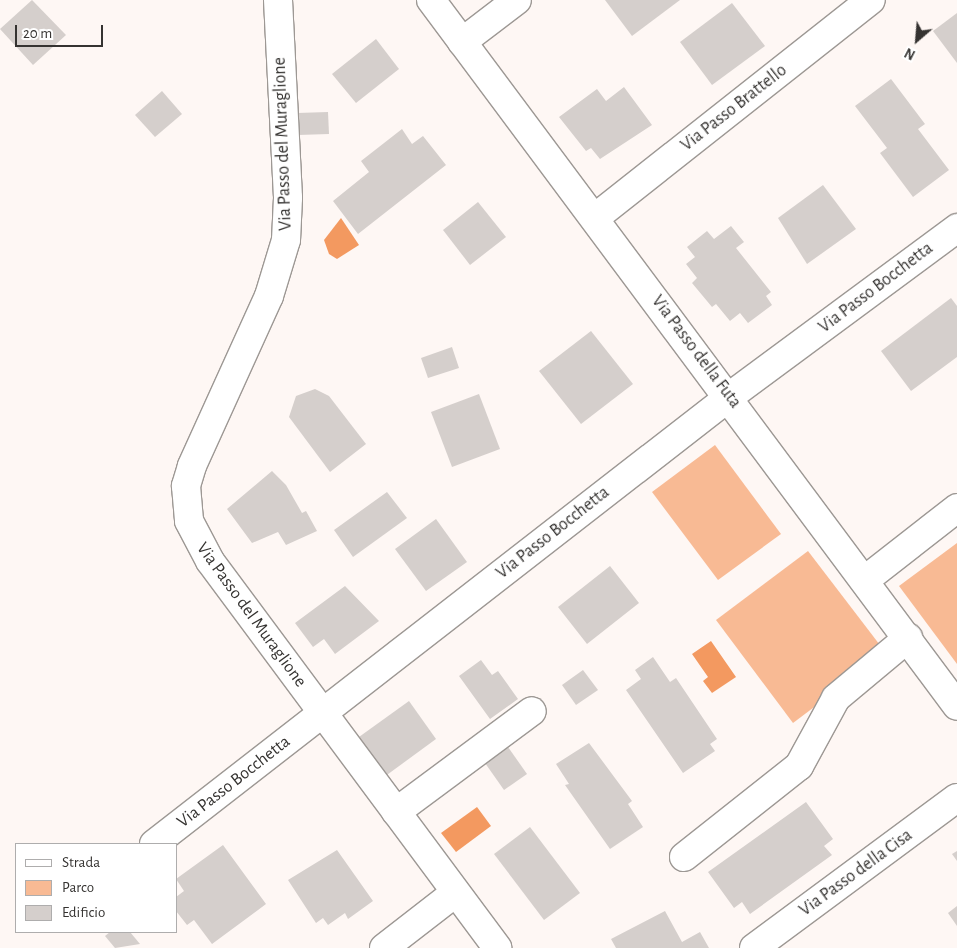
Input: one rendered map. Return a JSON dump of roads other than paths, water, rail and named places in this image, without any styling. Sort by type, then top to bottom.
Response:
[{"type":"street","name":"Via Passo del Muraglione","points":[[278,0],[288,198],[286,240],[269,296],[192,466],[186,501],[189,521],[202,551],[497,948]]},
{"type":"street","name":"Via Passo della Futa","points":[[431,0],[596,217],[957,706]]},
{"type":"street","points":[[462,42],[517,0]]},
{"type":"street","name":"Via Passo Brattello","points":[[596,217],[872,0]]},
{"type":"street","name":"Via Passo Bocchetta","points":[[155,843],[729,397],[957,228]]},
{"type":"street","points":[[865,580],[957,508]]},
{"type":"street","points":[[684,857],[799,766],[836,698],[908,638]]},
{"type":"street","points":[[396,812],[532,711]]},
{"type":"street","name":"Via Passo della Cisa","points":[[754,948],[957,798]]},
{"type":"street","points":[[384,948],[455,893]]}]
